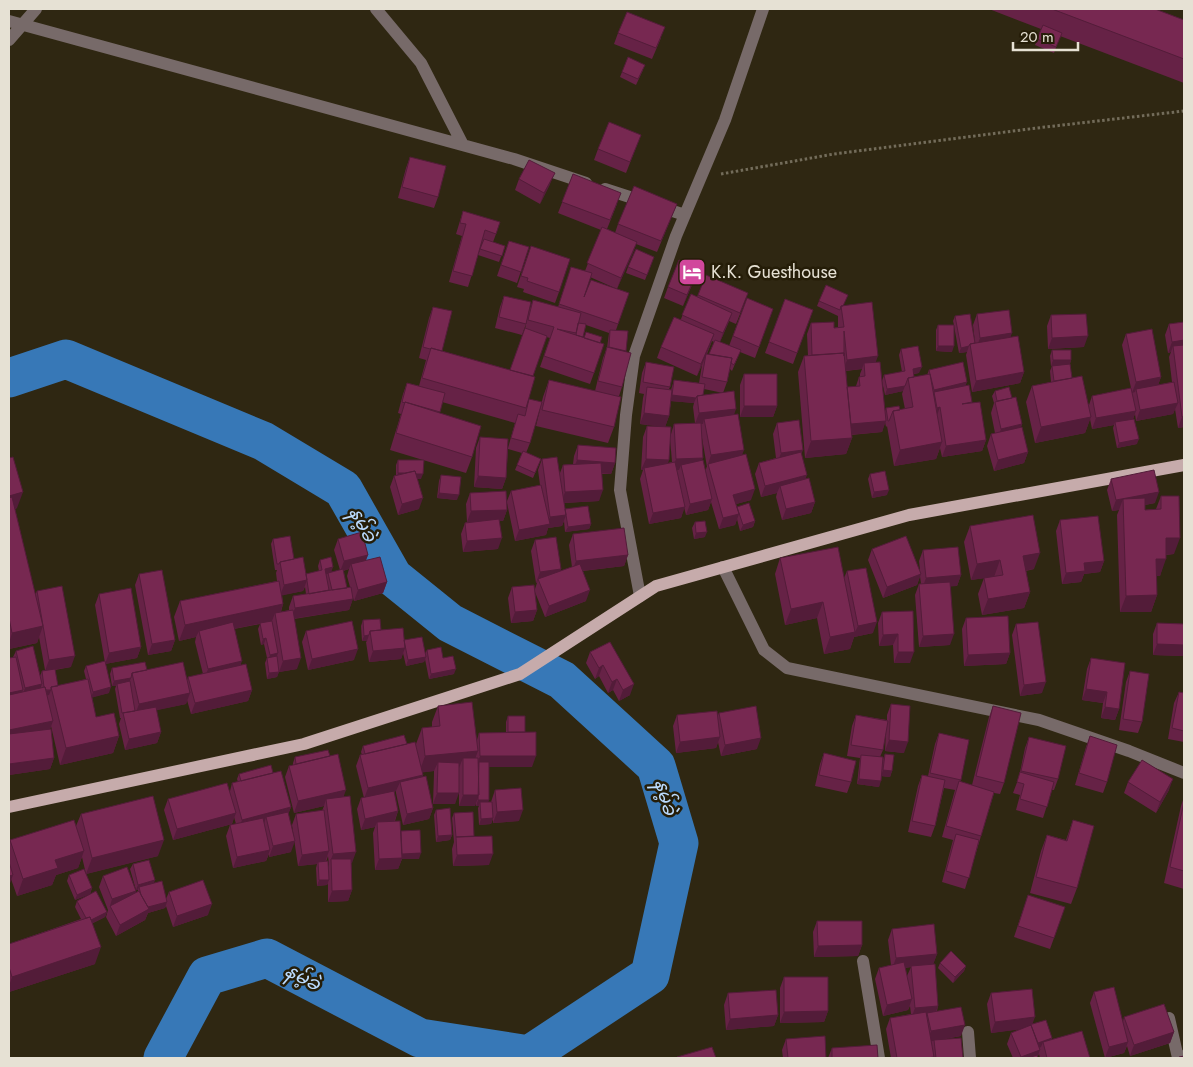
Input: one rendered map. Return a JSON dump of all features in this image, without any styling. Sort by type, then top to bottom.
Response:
[{"type":"main road","points":[[9,808],[304,744],[520,674],[656,586],[909,515],[1184,465]]},
{"type":"street","points":[[9,40],[15,23],[36,9]]},
{"type":"street","points":[[376,9],[421,63],[463,145]]},
{"type":"street","points":[[640,596],[620,490],[621,413],[634,356],[676,236],[725,120],[763,9]]},
{"type":"street","points":[[15,23],[514,159],[685,216]]},
{"type":"street","points":[[723,567],[764,650],[787,668],[1040,720],[1129,751],[1184,773]]},
{"type":"street","points":[[863,961],[879,1058]]},
{"type":"street","points":[[1169,1018],[1178,1058],[1184,1056]]},
{"type":"street","points":[[968,1032],[970,1058]]},
{"type":"path","points":[[700,178],[834,154],[1037,128],[1184,112]]},
{"type":"building","points":[[1052,9],[1155,9],[1184,20],[1184,59]]},
{"type":"building","points":[[627,12],[665,27],[656,48],[618,33]]},
{"type":"building","points":[[1043,25],[1062,33],[1056,47],[1037,39]]},
{"type":"building","points":[[628,57],[645,65],[638,79],[622,72]]},
{"type":"building","points":[[609,122],[641,135],[630,162],[598,149]]},
{"type":"building","points":[[410,157],[446,166],[438,197],[402,187]]},
{"type":"building","points":[[529,160],[555,173],[544,193],[519,179]]},
{"type":"building","points":[[573,174],[621,193],[610,220],[562,202]]},
{"type":"building","points":[[634,186],[677,204],[661,241],[618,224]]},
{"type":"building","points":[[463,211],[500,222],[496,234],[485,230],[472,276],[453,271],[466,224],[460,223]]},
{"type":"building","points":[[602,227],[637,242],[621,278],[587,263]]},
{"type":"building","points":[[484,239],[505,246],[502,256],[480,249]]},
{"type":"building","points":[[509,241],[529,247],[521,272],[501,265]]},
{"type":"building","points":[[531,246],[570,259],[559,292],[527,281],[528,278],[521,276]]},
{"type":"building","points":[[636,249],[654,257],[647,275],[628,267]]},
{"type":"building","points":[[679,260],[698,269],[687,295],[668,287]]},
{"type":"building","points":[[571,267],[592,273],[584,297],[591,280],[629,293],[618,324],[559,304]]},
{"type":"building","points":[[706,275],[748,293],[740,313],[698,295]]},
{"type":"building","points":[[826,285],[848,295],[840,310],[819,301]]},
{"type":"building","points":[[691,294],[732,313],[723,333],[682,315]]},
{"type":"building","points":[[504,296],[531,302],[526,324],[499,317]]},
{"type":"building","points":[[747,298],[773,309],[759,347],[733,336]]},
{"type":"building","points":[[785,299],[813,310],[797,353],[769,342]]},
{"type":"building","points":[[533,300],[581,313],[576,333],[557,329],[604,344],[594,373],[544,356],[554,327],[528,320]]},
{"type":"building","points":[[872,302],[878,356],[847,360],[844,331],[844,353],[812,355],[811,323],[834,322],[834,328],[844,327],[841,306]]},
{"type":"building","points":[[433,307],[452,311],[442,351],[423,347]]},
{"type":"building","points":[[1009,310],[1012,333],[980,338],[977,314]]},
{"type":"building","points":[[970,314],[975,343],[961,348],[955,316]]},
{"type":"building","points":[[1086,314],[1088,336],[1052,338],[1051,315]]},
{"type":"building","points":[[674,317],[714,334],[701,364],[661,347]]},
{"type":"building","points":[[1184,322],[1184,340],[1172,342],[1169,324]]},
{"type":"building","points":[[578,323],[586,324],[583,337],[576,335]]},
{"type":"building","points":[[938,325],[954,325],[954,346],[938,346]]},
{"type":"building","points":[[525,328],[547,336],[533,376],[510,370]]},
{"type":"building","points":[[1152,329],[1161,377],[1136,382],[1126,334]]},
{"type":"building","points":[[610,330],[628,331],[626,351],[609,347]]},
{"type":"building","points":[[586,332],[602,337],[600,343],[584,338]]},
{"type":"building","points":[[1018,336],[1024,372],[976,381],[970,344]]},
{"type":"building","points":[[715,340],[741,350],[734,365],[731,363],[732,358],[709,354]]},
{"type":"building","points":[[1184,345],[1184,416],[1182,417],[1173,346]]},
{"type":"building","points":[[918,346],[922,367],[913,369],[914,377],[908,378],[905,386],[887,389],[884,375],[905,371],[901,349]]},
{"type":"building","points":[[607,347],[631,353],[622,387],[598,381]]},
{"type":"building","points":[[431,348],[535,377],[526,408],[422,378]]},
{"type":"building","points":[[1052,350],[1071,350],[1071,360],[1053,360]]},
{"type":"building","points":[[844,353],[852,438],[811,441],[804,356]]},
{"type":"building","points":[[706,354],[732,358],[727,382],[702,377]]},
{"type":"building","points":[[646,362],[674,367],[670,387],[643,382]]},
{"type":"building","points":[[880,362],[886,421],[851,424],[847,387],[860,386],[859,377],[865,376],[864,363]]},
{"type":"building","points":[[963,362],[967,382],[934,390],[929,370]]},
{"type":"building","points":[[1070,364],[1072,378],[1054,381],[1052,366]]},
{"type":"building","points":[[744,374],[777,374],[777,406],[744,406]]},
{"type":"building","points":[[930,374],[942,442],[900,450],[893,411],[913,407],[908,378]]},
{"type":"building","points":[[1082,376],[1091,417],[1041,427],[1032,386]]},
{"type":"building","points":[[549,380],[621,397],[614,427],[542,410]]},
{"type":"building","points":[[674,380],[705,384],[703,395],[696,398],[672,395]]},
{"type":"building","points":[[1174,382],[1178,403],[1140,410],[1136,389]]},
{"type":"building","points":[[407,383],[445,393],[440,412],[402,402]]},
{"type":"building","points":[[969,385],[972,402],[962,404],[980,402],[986,440],[946,446],[940,407],[937,408],[934,392]]},
{"type":"building","points":[[647,387],[672,390],[669,416],[644,413]]},
{"type":"building","points":[[1009,387],[1012,398],[997,401],[995,391]]},
{"type":"building","points":[[1131,388],[1136,411],[1096,418],[1092,396]]},
{"type":"building","points":[[734,391],[736,409],[699,413],[697,396]]},
{"type":"building","points":[[1016,397],[1022,424],[1001,429],[995,402]]},
{"type":"building","points":[[529,399],[542,402],[530,443],[511,438],[518,414],[525,416]]},
{"type":"building","points":[[405,402],[481,426],[472,457],[396,433]]},
{"type":"building","points":[[899,406],[900,410],[893,411],[888,421],[886,408]]},
{"type":"building","points":[[738,414],[744,450],[711,455],[704,419]]},
{"type":"building","points":[[1134,419],[1139,439],[1119,443],[1115,422]]},
{"type":"building","points":[[799,420],[803,450],[781,453],[777,423]]},
{"type":"building","points":[[701,423],[703,458],[676,459],[674,424]]},
{"type":"building","points":[[647,426],[671,427],[669,460],[646,459]]},
{"type":"building","points":[[1022,427],[1028,452],[998,460],[991,434]]},
{"type":"building","points":[[480,437],[508,439],[506,478],[478,476]]},
{"type":"building","points":[[578,445],[616,448],[615,463],[577,460]]},
{"type":"building","points":[[523,451],[541,459],[535,473],[517,465]]},
{"type":"building","points":[[801,452],[807,475],[765,486],[759,463]]},
{"type":"building","points":[[746,454],[755,489],[733,495],[739,514],[723,518],[708,464]]},
{"type":"building","points":[[13,457],[23,492],[9,496],[9,458]]},
{"type":"building","points":[[557,457],[566,515],[550,517],[542,459]]},
{"type":"building","points":[[398,460],[424,460],[423,474],[416,474],[415,471],[398,473]]},
{"type":"building","points":[[703,460],[712,499],[690,504],[681,465]]},
{"type":"building","points":[[675,462],[685,507],[653,513],[644,468]]},
{"type":"building","points":[[601,463],[603,490],[565,492],[563,465]]},
{"type":"building","points":[[1154,470],[1159,492],[1116,500],[1111,479]]},
{"type":"building","points":[[415,471],[423,498],[402,504],[394,476]]},
{"type":"building","points":[[885,471],[889,490],[874,492],[870,474]]},
{"type":"building","points":[[441,475],[461,477],[459,495],[439,493]]},
{"type":"building","points":[[809,478],[815,502],[786,509],[780,486]]},
{"type":"building","points":[[541,485],[550,524],[519,530],[511,491]]},
{"type":"building","points":[[506,491],[507,510],[471,511],[470,493]]},
{"type":"building","points":[[1161,496],[1179,496],[1180,538],[1166,538],[1166,559],[1156,559],[1157,595],[1126,596],[1123,499],[1145,498],[1145,510],[1161,509]]},
{"type":"building","points":[[12,497],[43,626],[12,633],[9,618],[9,498]]},
{"type":"building","points":[[749,503],[755,521],[743,525],[737,507]]},
{"type":"building","points":[[588,506],[591,524],[568,527],[565,509]]},
{"type":"building","points":[[1033,515],[1040,553],[1023,556],[1030,592],[988,599],[984,578],[1003,575],[1000,560],[977,564],[970,526]]},
{"type":"building","points":[[1098,516],[1104,561],[1084,563],[1085,571],[1066,573],[1060,520]]},
{"type":"building","points":[[499,519],[502,538],[467,541],[465,523]]},
{"type":"building","points":[[705,521],[707,532],[696,533],[695,522]]},
{"type":"building","points":[[624,528],[628,555],[576,561],[573,534]]},
{"type":"building","points":[[362,532],[368,555],[344,561],[338,539]]},
{"type":"building","points":[[290,536],[294,559],[277,564],[273,539]]},
{"type":"building","points":[[906,536],[921,574],[887,587],[872,549]]},
{"type":"building","points":[[556,537],[561,569],[540,572],[535,540]]},
{"type":"building","points":[[838,547],[855,632],[830,637],[823,602],[791,609],[780,558]]},
{"type":"building","points":[[958,547],[961,575],[926,578],[923,550]]},
{"type":"building","points":[[303,557],[307,580],[284,585],[280,562]]},
{"type":"building","points":[[331,557],[333,567],[325,569],[329,590],[309,594],[306,574],[322,570],[320,560]]},
{"type":"building","points":[[380,557],[387,582],[358,590],[351,564]]},
{"type":"building","points":[[580,564],[590,590],[549,606],[538,579]]},
{"type":"building","points":[[866,568],[877,622],[858,626],[847,571]]},
{"type":"building","points":[[343,569],[347,588],[332,590],[328,573]]},
{"type":"building","points":[[162,570],[175,640],[152,644],[139,574]]},
{"type":"building","points":[[279,581],[283,604],[185,625],[180,601]]},
{"type":"building","points":[[950,582],[954,634],[923,636],[919,584]]},
{"type":"building","points":[[534,585],[537,610],[515,612],[512,587]]},
{"type":"building","points":[[62,586],[75,656],[49,660],[37,591]]},
{"type":"building","points":[[351,587],[353,599],[295,608],[293,596]]},
{"type":"building","points":[[131,588],[141,647],[109,653],[99,594]]},
{"type":"building","points":[[293,610],[301,658],[283,661],[275,613]]},
{"type":"building","points":[[913,611],[914,652],[898,652],[898,634],[883,635],[882,612]]},
{"type":"building","points":[[1008,616],[1010,653],[968,655],[966,618]]},
{"type":"building","points":[[380,619],[381,630],[370,631],[369,635],[364,636],[363,620]]},
{"type":"building","points":[[272,621],[278,653],[270,655],[266,638],[263,639],[260,623]]},
{"type":"building","points":[[352,621],[358,649],[312,659],[306,631]]},
{"type":"building","points":[[233,622],[242,661],[208,669],[199,631]]},
{"type":"building","points":[[1038,622],[1046,682],[1024,685],[1016,624]]},
{"type":"building","points":[[1157,623],[1184,624],[1184,645],[1157,644]]},
{"type":"building","points":[[403,628],[405,648],[373,651],[370,631]]},
{"type":"building","points":[[422,637],[426,657],[408,660],[404,640]]},
{"type":"building","points":[[610,642],[634,684],[623,690],[617,679],[612,682],[603,665],[599,668],[590,652]]},
{"type":"building","points":[[33,646],[42,684],[25,688],[16,651]]},
{"type":"building","points":[[441,647],[443,658],[453,656],[456,669],[431,674],[427,650]]},
{"type":"building","points":[[277,656],[279,672],[269,673],[267,658]]},
{"type":"building","points":[[16,657],[23,690],[9,693],[9,658]]},
{"type":"building","points":[[1091,658],[1125,663],[1119,709],[1105,707],[1107,692],[1086,689]]},
{"type":"building","points":[[105,661],[111,687],[93,692],[86,666]]},
{"type":"building","points":[[145,662],[147,670],[132,673],[131,678],[114,681],[112,668]]},
{"type":"building","points":[[183,662],[190,693],[139,704],[132,673]]},
{"type":"building","points":[[246,664],[252,690],[195,703],[188,677]]},
{"type":"building","points":[[55,669],[58,686],[51,687],[51,690],[46,690],[42,671]]},
{"type":"building","points":[[1130,671],[1149,674],[1142,722],[1123,719]]},
{"type":"building","points":[[88,679],[96,717],[114,713],[119,736],[66,748],[51,687]]},
{"type":"building","points":[[130,681],[135,711],[122,713],[117,684]]},
{"type":"building","points":[[45,687],[53,721],[9,730],[9,695]]},
{"type":"building","points":[[1179,692],[1184,693],[1184,731],[1172,728]]},
{"type":"building","points":[[472,702],[478,751],[425,756],[422,728],[440,726],[438,706]]},
{"type":"building","points":[[891,704],[910,706],[908,742],[889,740]]},
{"type":"building","points":[[756,706],[761,738],[725,745],[719,713]]},
{"type":"building","points":[[993,706],[1021,713],[1004,783],[976,776]]},
{"type":"building","points":[[156,707],[161,732],[129,739],[123,713]]},
{"type":"building","points":[[717,711],[720,737],[680,742],[677,715]]},
{"type":"building","points":[[856,715],[888,721],[883,750],[851,745]]},
{"type":"building","points":[[508,716],[525,716],[525,732],[508,732]]},
{"type":"building","points":[[51,729],[54,758],[9,764],[9,734]]},
{"type":"building","points":[[536,732],[536,756],[480,756],[479,733]]},
{"type":"building","points":[[939,733],[969,740],[961,780],[930,773]]},
{"type":"building","points":[[404,735],[407,744],[365,754],[363,746]]},
{"type":"building","points":[[1090,736],[1117,745],[1107,782],[1079,773]]},
{"type":"building","points":[[1029,737],[1066,746],[1058,779],[1021,771]]},
{"type":"building","points":[[415,742],[423,775],[368,788],[360,755]]},
{"type":"building","points":[[328,750],[330,756],[296,764],[295,757]]},
{"type":"building","points":[[824,753],[856,761],[851,782],[819,775]]},
{"type":"building","points":[[338,754],[346,790],[298,801],[289,766]]},
{"type":"building","points":[[885,754],[894,755],[892,771],[883,770]]},
{"type":"building","points":[[861,755],[883,757],[881,781],[859,779]]},
{"type":"building","points":[[463,758],[478,758],[479,795],[463,795]]},
{"type":"building","points":[[1142,760],[1173,779],[1160,802],[1128,782]]},
{"type":"building","points":[[438,762],[459,763],[459,793],[437,793]]},
{"type":"building","points":[[479,762],[489,762],[489,800],[478,800]]},
{"type":"building","points":[[271,765],[273,773],[241,781],[239,774]]},
{"type":"building","points":[[281,771],[291,807],[242,820],[232,783]]},
{"type":"building","points":[[1020,772],[1054,782],[1047,807],[1020,799],[1024,784],[1017,782]]},
{"type":"building","points":[[922,775],[945,780],[935,826],[912,821]]},
{"type":"building","points":[[426,776],[433,808],[407,814],[400,782]]},
{"type":"building","points":[[959,781],[994,792],[981,836],[946,826]]},
{"type":"building","points":[[227,783],[236,813],[177,829],[168,799]]},
{"type":"building","points":[[521,788],[523,810],[497,812],[495,790]]},
{"type":"building","points":[[394,791],[398,811],[365,819],[361,798]]},
{"type":"building","points":[[153,796],[164,840],[92,858],[81,814]]},
{"type":"building","points":[[350,796],[356,852],[333,854],[326,799]]},
{"type":"building","points":[[480,802],[492,802],[493,818],[481,819]]},
{"type":"building","points":[[1184,802],[1184,871],[1170,867]]},
{"type":"building","points":[[450,808],[452,835],[438,836],[436,810]]},
{"type":"building","points":[[324,810],[329,851],[302,855],[296,814]]},
{"type":"building","points":[[288,812],[295,841],[273,846],[266,817]]},
{"type":"building","points":[[473,812],[474,836],[456,837],[454,813]]},
{"type":"building","points":[[263,818],[270,850],[237,857],[230,825]]},
{"type":"building","points":[[74,820],[84,851],[55,860],[58,868],[23,879],[10,840]]},
{"type":"building","points":[[1073,820],[1094,826],[1077,888],[1036,877],[1047,835],[1067,841]]},
{"type":"building","points":[[400,821],[402,858],[379,859],[377,822]]},
{"type":"building","points":[[420,830],[421,853],[402,854],[401,831]]},
{"type":"building","points":[[956,834],[979,840],[969,878],[946,871]]},
{"type":"building","points":[[492,836],[493,854],[457,855],[456,837]]},
{"type":"building","points":[[331,859],[351,859],[352,890],[332,891]]},
{"type":"building","points":[[149,860],[155,880],[138,885],[133,864]]},
{"type":"building","points":[[328,861],[329,880],[319,880],[318,862]]},
{"type":"building","points":[[9,862],[13,875],[9,876]]},
{"type":"building","points":[[127,867],[136,891],[112,899],[103,876]]},
{"type":"building","points":[[84,869],[92,888],[77,895],[69,875]]},
{"type":"building","points":[[203,880],[212,904],[177,916],[169,892]]},
{"type":"building","points":[[162,881],[167,902],[148,907],[139,887]]},
{"type":"building","points":[[96,891],[107,912],[91,920],[90,917],[86,918],[77,901]]},
{"type":"building","points":[[139,891],[149,909],[120,925],[110,906]]},
{"type":"building","points":[[1028,895],[1065,907],[1054,938],[1018,926]]},
{"type":"building","points":[[90,917],[101,947],[12,977],[9,967],[9,944]]},
{"type":"building","points":[[817,921],[862,921],[862,945],[818,946]]},
{"type":"building","points":[[934,924],[937,954],[896,958],[892,929]]},
{"type":"building","points":[[951,951],[966,966],[955,977],[940,963]]},
{"type":"building","points":[[904,962],[912,999],[887,1005],[879,968]]},
{"type":"building","points":[[935,964],[938,1006],[915,1008],[911,966]]},
{"type":"building","points":[[784,977],[828,977],[828,1011],[784,1012]]},
{"type":"building","points":[[1114,987],[1128,1042],[1109,1047],[1094,992]]},
{"type":"building","points":[[1032,989],[1035,1017],[995,1022],[991,993]]},
{"type":"building","points":[[776,990],[778,1015],[730,1019],[728,993]]},
{"type":"building","points":[[1164,1004],[1174,1032],[1134,1045],[1124,1017]]},
{"type":"building","points":[[961,1007],[965,1025],[931,1031],[927,1013]]},
{"type":"building","points":[[926,1012],[934,1057],[897,1058],[890,1018]]},
{"type":"building","points":[[1046,1020],[1052,1038],[1038,1043],[1031,1025],[1029,1025]]},
{"type":"building","points":[[1031,1025],[1040,1050],[1021,1057],[1011,1033]]},
{"type":"building","points":[[1082,1031],[1090,1058],[1047,1058],[1043,1042]]},
{"type":"building","points":[[825,1036],[826,1058],[788,1058],[786,1039]]},
{"type":"building","points":[[961,1038],[963,1058],[936,1058],[934,1040]]},
{"type":"building","points":[[877,1045],[878,1058],[832,1058],[832,1048]]},
{"type":"building","points":[[712,1047],[716,1058],[677,1058],[677,1057]]},
{"type":"waterway","name":"နမ့်ခဲ","points":[[9,378],[66,359],[263,441],[343,489],[393,577],[450,623],[562,680],[656,766],[679,843],[650,975],[529,1055],[420,1038],[267,958],[207,976],[163,1058]]},
{"type":"place","name":"K.K. Guesthouse","points":[[692,272]]}]
